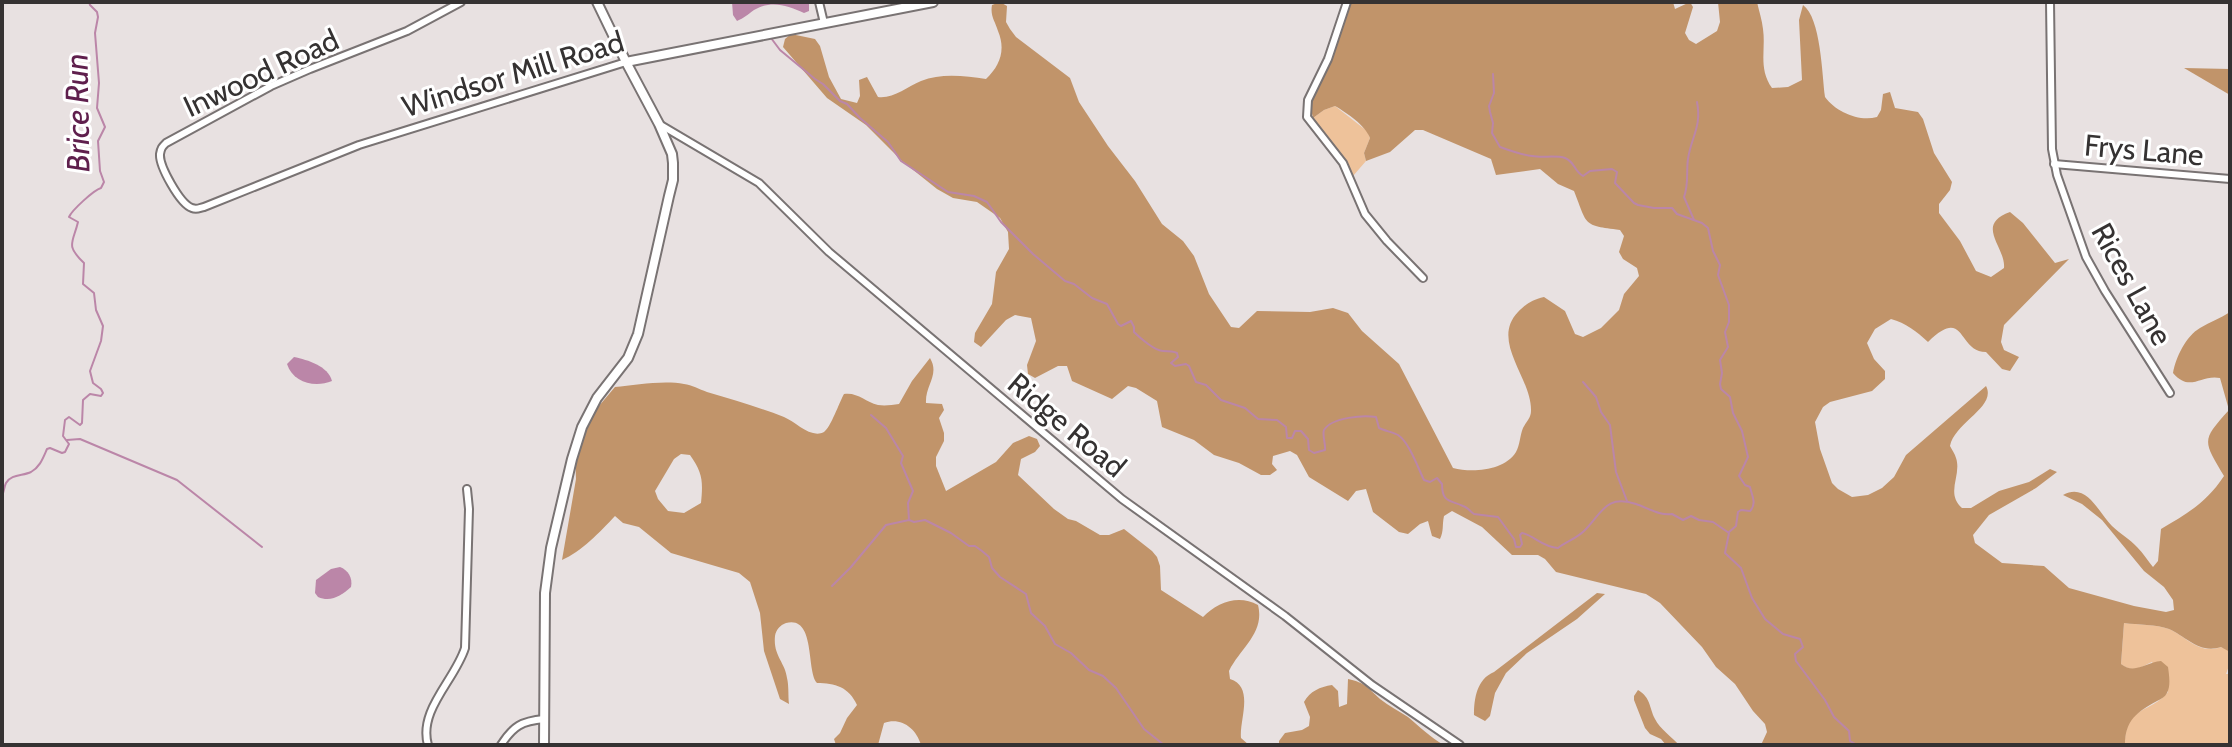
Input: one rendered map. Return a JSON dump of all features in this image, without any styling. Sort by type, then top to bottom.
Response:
[{"type":"main road","points":[[544,745],[545,593],[551,548],[582,427],[597,398],[628,358],[642,319],[673,180],[672,154],[597,2]]},
{"type":"main road","name":"Windsor Mill Road","points":[[626,62],[933,2]]},
{"type":"street","name":"Inwood Road","points":[[166,143],[271,86],[407,31],[461,2]]},
{"type":"street","points":[[819,2],[824,23]]},
{"type":"street","points":[[1347,2],[1328,59],[1308,100],[1307,117],[1343,163],[1365,214],[1423,278]]},
{"type":"street","name":"Rices Lane","points":[[2050,2],[2054,164],[2086,257],[2170,393]]},
{"type":"street","name":"Windsor Mill Road","points":[[166,143],[160,157],[165,171],[183,202],[198,209],[359,145],[626,62]]},
{"type":"street","name":"Ridge Road","points":[[659,124],[759,183],[829,252],[1122,499],[1285,616],[1372,685],[1460,745]]},
{"type":"street","name":"Frys Lane","points":[[2054,164],[2230,179]]},
{"type":"street","points":[[428,745],[425,732],[429,715],[465,648],[467,489]]},
{"type":"street","points":[[501,745],[517,725],[544,719]]},
{"type":"shaded area","points":[[732,2],[809,2],[809,11],[804,13],[773,4],[754,10],[737,21]]},
{"type":"shaded area","points":[[1000,2],[1007,6],[1006,22],[1016,37],[1070,78],[1079,102],[1162,224],[1183,241],[1194,256],[1209,294],[1231,327],[1239,328],[1257,311],[1310,312],[1333,308],[1348,313],[1362,331],[1399,364],[1453,468],[1469,470],[1496,467],[1511,458],[1530,416],[1530,398],[1514,360],[1508,335],[1518,312],[1530,302],[1544,297],[1565,311],[1575,334],[1583,337],[1601,328],[1619,310],[1624,294],[1639,276],[1637,268],[1623,259],[1619,252],[1624,236],[1620,230],[1588,222],[1574,191],[1558,184],[1540,169],[1496,175],[1491,159],[1423,130],[1415,130],[1390,152],[1366,161],[1364,153],[1370,138],[1355,120],[1335,106],[1313,118],[1310,105],[1350,2],[1673,2],[1675,9],[1690,2],[1693,7],[1685,33],[1696,44],[1717,31],[1720,22],[1718,2],[1757,2],[1763,29],[1765,73],[1772,88],[1788,87],[1802,80],[1799,20],[1803,5],[1814,22],[1825,97],[1830,102],[1856,117],[1877,117],[1883,94],[1890,92],[1895,108],[1918,112],[1923,119],[1934,153],[1952,182],[1939,204],[1939,213],[1960,241],[1976,271],[1991,277],[2004,268],[1993,230],[1999,217],[2010,212],[2023,223],[2055,263],[2069,259],[2004,325],[2001,342],[2004,350],[2019,357],[2010,371],[2002,369],[1986,352],[1970,345],[1955,329],[1940,332],[1928,342],[1911,328],[1891,319],[1875,329],[1867,343],[1874,359],[1885,371],[1885,379],[1872,391],[1830,402],[1823,407],[1815,422],[1820,449],[1832,483],[1852,497],[1868,495],[1882,488],[1894,477],[1906,455],[1986,386],[1986,401],[1959,429],[1950,446],[1957,464],[1954,490],[1957,502],[1962,508],[1971,508],[1999,491],[2029,482],[2050,469],[2057,472],[1989,515],[1973,535],[1975,543],[2002,563],[2044,566],[2069,588],[2134,606],[2166,612],[2174,610],[2173,600],[2164,587],[2144,571],[2102,520],[2082,504],[2063,495],[2079,492],[2085,495],[2153,567],[2158,561],[2161,529],[2203,500],[2224,476],[2208,441],[2213,428],[2229,410],[2220,378],[2185,382],[2173,373],[2179,354],[2190,336],[2230,312],[2230,652],[2221,647],[2213,649],[2194,644],[2164,627],[2124,623],[2121,664],[2136,668],[2161,661],[2168,667],[2169,680],[2165,696],[2138,713],[2130,723],[2125,745],[1761,745],[1767,732],[1765,724],[1735,684],[1660,603],[1646,594],[1556,572],[1538,555],[1512,555],[1482,527],[1452,511],[1444,516],[1440,539],[1432,536],[1428,521],[1408,534],[1399,532],[1373,512],[1366,489],[1356,491],[1348,501],[1309,477],[1297,455],[1290,451],[1273,456],[1272,464],[1277,470],[1270,475],[1261,475],[1239,463],[1214,455],[1194,440],[1162,427],[1157,401],[1136,388],[1128,386],[1112,399],[1072,381],[1067,366],[1058,366],[1035,378],[1028,374],[1027,365],[1036,341],[1031,318],[1015,315],[1006,320],[981,347],[974,342],[975,333],[992,304],[996,272],[1009,249],[1008,232],[1000,218],[977,202],[953,198],[937,189],[902,161],[866,125],[827,98],[783,47],[785,39],[791,34],[815,39],[841,99],[857,103],[859,80],[867,77],[878,97],[895,94],[937,77],[986,79],[995,69],[1001,51],[992,15],[992,5]]},
{"type":"shaded area","points":[[2184,68],[2230,69],[2230,95]]},
{"type":"shaded area","points":[[1335,106],[1367,131],[1370,138],[1364,153],[1366,161],[1353,176],[1313,118]]},
{"type":"shaded area","points":[[294,357],[322,368],[332,381],[312,384],[299,380],[287,364]]},
{"type":"shaded area","points":[[930,358],[933,375],[926,403],[942,404],[944,410],[939,418],[944,441],[936,457],[936,466],[946,491],[996,462],[1013,443],[1029,436],[1037,439],[1040,446],[1021,459],[1018,475],[1068,519],[1100,535],[1124,529],[1152,551],[1160,566],[1161,590],[1203,617],[1229,601],[1243,600],[1258,605],[1255,632],[1229,671],[1230,679],[1238,683],[1244,696],[1241,738],[1249,745],[921,745],[907,725],[890,722],[884,723],[878,745],[836,745],[834,739],[857,705],[854,699],[841,687],[817,683],[802,627],[786,623],[775,636],[776,649],[787,678],[789,704],[780,699],[764,651],[760,613],[750,582],[739,573],[671,553],[639,527],[623,523],[615,516],[583,547],[562,560],[576,479],[575,452],[593,413],[615,387],[659,383],[687,385],[775,413],[809,432],[819,434],[829,425],[844,394],[853,394],[878,405],[899,404]],"holes":[[[681,454],[690,455],[701,478],[701,503],[684,513],[668,511],[655,491],[674,459]]]},
{"type":"shaded area","points":[[340,567],[349,575],[351,587],[332,599],[318,597],[315,593],[316,580],[331,569]]},
{"type":"shaded area","points":[[1597,593],[1605,594],[1577,619],[1527,653],[1506,673],[1495,693],[1490,716],[1485,721],[1474,715],[1476,696],[1484,679]]},
{"type":"shaded area","points":[[2124,623],[2164,627],[2200,647],[2229,650],[2230,663],[2226,674],[2230,674],[2230,745],[2125,745],[2126,732],[2134,716],[2168,692],[2152,662],[2132,669],[2121,664]]},
{"type":"shaded area","points":[[1348,679],[1366,686],[1444,745],[1279,745],[1285,733],[1309,726],[1310,717],[1304,702],[1316,690],[1332,685],[1338,691],[1339,707],[1347,704]]},
{"type":"shaded area","points":[[1638,690],[1648,700],[1657,723],[1679,745],[1666,745],[1645,728],[1634,700]]},
{"type":"waterway","name":"Brice Run","points":[[2,496],[8,480],[34,470],[47,449],[65,452],[69,444],[63,436],[65,420],[69,417],[80,425],[83,400],[90,394],[101,396],[103,393],[93,383],[90,371],[103,326],[96,310],[94,293],[83,284],[84,263],[72,248],[78,222],[69,217],[104,182],[98,141],[105,127],[97,108],[99,83],[95,33],[98,17],[89,2]]},
{"type":"waterway","points":[[771,38],[780,50],[888,142],[901,161],[948,192],[974,196],[987,202],[1001,222],[1033,254],[1065,281],[1107,304],[1118,324],[1121,326],[1131,321],[1134,332],[1148,344],[1177,353],[1178,357],[1171,363],[1189,366],[1196,382],[1206,385],[1221,400],[1245,408],[1258,419],[1277,420],[1286,427],[1287,438],[1292,438],[1295,431],[1301,431],[1308,439],[1309,450],[1314,453],[1325,450],[1324,430],[1334,422],[1376,417],[1379,428],[1398,435],[1406,443],[1424,480],[1430,482],[1437,478],[1442,484],[1445,498],[1474,514],[1498,517],[1514,539],[1516,547],[1522,544],[1522,533],[1558,548],[1581,533],[1611,503],[1618,501],[1672,514],[1683,520],[1691,516],[1713,522],[1729,533],[1725,553],[1741,568],[1752,598],[1765,619],[1783,634],[1800,639],[1803,647],[1795,654],[1796,661],[1834,717],[1849,731],[1850,741],[1857,745]]},
{"type":"waterway","points":[[1493,74],[1494,93],[1489,106],[1492,133],[1500,147],[1516,153],[1565,158],[1583,176],[1590,171],[1612,169],[1617,172],[1615,183],[1634,203],[1672,208],[1677,214],[1708,228],[1720,265],[1718,275],[1729,305],[1729,322],[1725,332],[1728,347],[1720,360],[1720,384],[1730,397],[1733,413],[1742,431],[1748,457],[1739,476],[1750,487],[1754,503],[1750,511],[1738,512],[1736,526],[1729,532]]},
{"type":"waterway","points":[[1694,220],[1684,197],[1689,151],[1698,118],[1697,102]]},
{"type":"waterway","points":[[1583,382],[1596,397],[1610,425],[1616,472],[1627,501]]},
{"type":"waterway","points":[[871,415],[886,428],[903,456],[901,463],[913,491],[908,503],[909,520]]},
{"type":"waterway","points":[[67,440],[80,439],[177,480],[262,547]]},
{"type":"waterway","points":[[832,586],[886,525],[925,520],[969,546],[975,546],[989,557],[992,568],[1000,577],[1026,594],[1031,613],[1045,626],[1055,644],[1116,688],[1144,729],[1164,745]]}]
